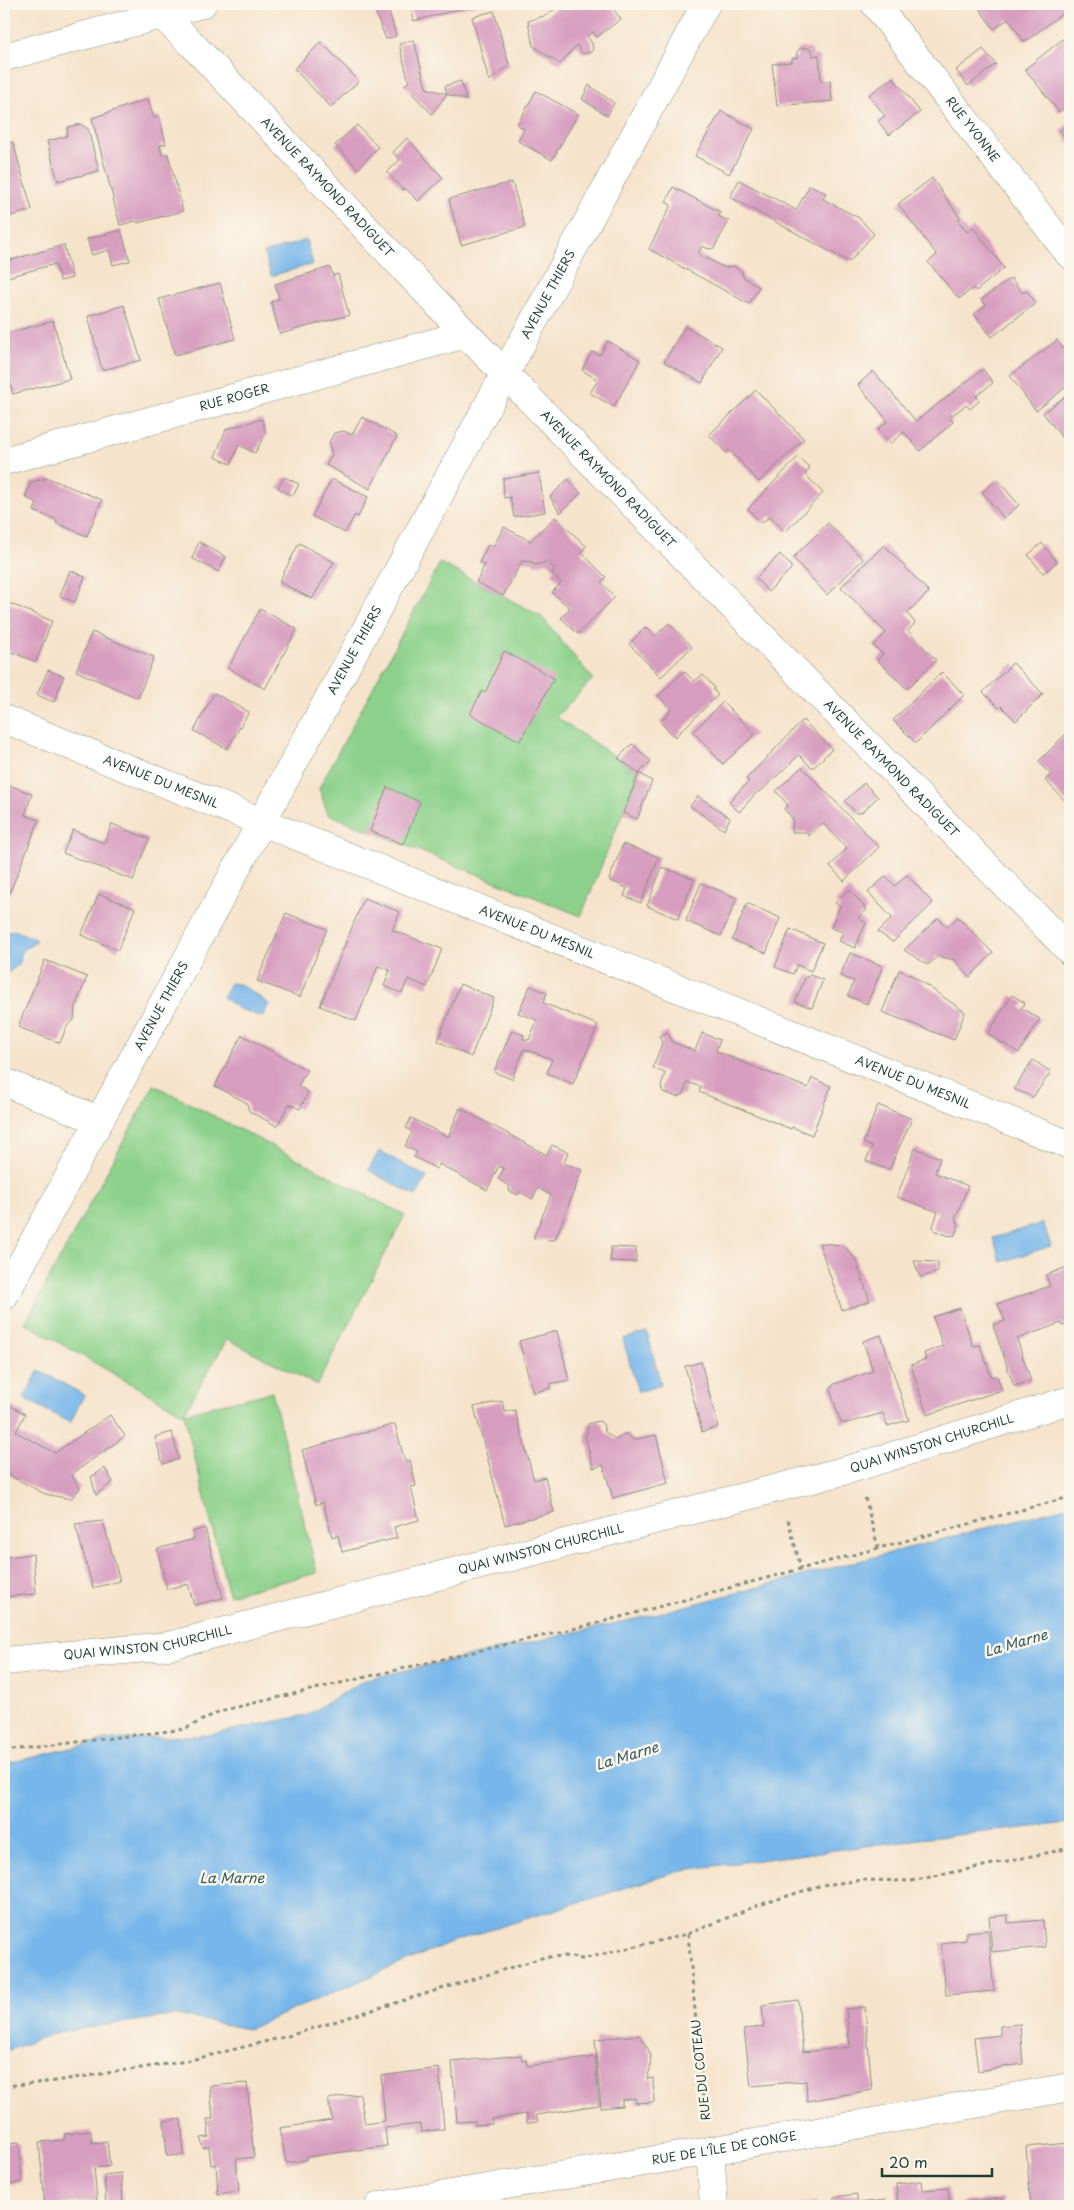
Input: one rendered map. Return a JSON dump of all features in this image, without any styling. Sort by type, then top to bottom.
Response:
[{"type":"street","points":[[4,57],[156,9],[202,4]]},
{"type":"street","name":"AVENUE THIERS","points":[[4,1296],[706,4]]},
{"type":"street","name":"RUE YVONNE","points":[[876,4],[1070,255]]},
{"type":"street","name":"AVENUE RAYMOND RADIGUET","points":[[156,9],[190,42],[505,375],[1070,951]]},
{"type":"street","name":"RUE ROGER","points":[[4,461],[466,334]]},
{"type":"street","name":"AVENUE DU MESNIL","points":[[4,719],[1070,1145]]},
{"type":"street","points":[[4,1082],[98,1120]]},
{"type":"street","name":"QUAI WINSTON CHURCHILL","points":[[4,1661],[168,1646],[851,1469],[1070,1400]]},
{"type":"street","name":"RUE DE L'ÎLE DE CONGE","points":[[379,2206],[710,2151],[1070,2087]]},
{"type":"street","points":[[710,2151],[714,2206]]},
{"type":"path","points":[[864,1495],[878,1547]]},
{"type":"path","points":[[4,1751],[184,1729],[220,1711],[594,1624],[1070,1497]]},
{"type":"path","points":[[786,1515],[801,1568]]},
{"type":"path","points":[[4,2086],[48,2082],[187,2061],[288,2036],[545,1957],[566,1956],[582,1958],[688,1934],[756,1906],[822,1885],[864,1880],[910,1881],[1070,1848]]},
{"type":"path","name":"RUE DU COTEAU","points":[[688,1934],[710,2151]]},
{"type":"green space","points":[[440,563],[541,616],[593,679],[556,717],[639,773],[581,916],[328,814],[319,788]]},
{"type":"green space","points":[[154,1085],[405,1215],[317,1385],[227,1339],[184,1413],[272,1392],[317,1573],[229,1595],[184,1414],[25,1323]]},
{"type":"water","points":[[306,240],[313,264],[271,276],[264,253]]},
{"type":"water","points":[[14,930],[36,939],[36,942],[23,950],[18,965],[5,975],[4,937],[8,932]]},
{"type":"water","points":[[230,983],[242,985],[269,1004],[262,1017],[237,1008],[223,997]]},
{"type":"water","points":[[379,1151],[427,1177],[416,1196],[368,1170]]},
{"type":"water","points":[[1043,1223],[1051,1246],[1001,1262],[993,1238]]},
{"type":"water","points":[[647,1332],[661,1385],[638,1392],[623,1339]]},
{"type":"water","points":[[39,1370],[84,1395],[70,1423],[24,1398]]},
{"type":"water","name":"La Marne","points":[[1070,1506],[1070,1823],[919,1839],[683,1870],[451,1942],[248,2029],[177,2015],[57,2032],[4,2052],[4,1764],[105,1740],[208,1735],[307,1715],[366,1679],[644,1617]]},
{"type":"building","points":[[372,4],[387,4],[396,36],[386,39]]},
{"type":"building","points":[[410,4],[479,4],[414,21]]},
{"type":"building","points":[[561,4],[609,4],[621,19],[597,37],[593,32],[587,36],[592,43],[593,51],[582,53],[577,45],[560,64],[533,46],[528,21],[547,15]]},
{"type":"building","points":[[976,4],[1064,4],[1068,9],[1025,42],[1008,19],[994,29]]},
{"type":"building","points":[[494,11],[509,65],[489,81],[472,17]]},
{"type":"building","points":[[1068,35],[1070,38],[1070,103],[1059,112],[1025,69]]},
{"type":"building","points":[[414,40],[426,88],[447,94],[432,114],[404,85],[409,82],[399,44]]},
{"type":"building","points":[[321,42],[359,81],[331,107],[294,69]]},
{"type":"building","points":[[800,48],[812,50],[813,56],[819,55],[821,81],[830,81],[832,101],[777,106],[772,64],[792,62],[792,58],[797,58],[797,52]]},
{"type":"building","points":[[983,49],[996,64],[968,86],[956,70]]},
{"type":"building","points":[[893,77],[920,112],[889,135],[878,121],[885,116],[869,95]]},
{"type":"building","points":[[461,81],[466,100],[447,94],[445,86]]},
{"type":"building","points":[[589,85],[614,103],[607,116],[582,99]]},
{"type":"building","points":[[536,91],[578,114],[552,160],[518,141],[524,129],[517,125]]},
{"type":"building","points":[[148,99],[154,118],[159,116],[166,144],[160,145],[162,155],[168,154],[183,211],[138,223],[136,221],[120,225],[92,118]]},
{"type":"building","points":[[721,111],[754,129],[729,174],[695,156]]},
{"type":"building","points":[[1070,122],[1070,144],[1060,131]]},
{"type":"building","points":[[81,124],[88,129],[99,171],[58,181],[47,141],[67,136],[68,127]]},
{"type":"building","points":[[357,125],[378,147],[358,169],[335,145]]},
{"type":"building","points":[[407,138],[443,178],[418,201],[405,188],[403,190],[387,172],[400,160],[393,152]]},
{"type":"building","points":[[13,142],[32,210],[11,216],[4,194],[4,144]]},
{"type":"building","points":[[932,178],[960,218],[958,220],[967,232],[973,227],[1004,268],[976,291],[973,288],[959,299],[928,262],[937,255],[898,204]]},
{"type":"building","points":[[739,180],[796,210],[810,185],[826,193],[823,199],[859,218],[874,234],[849,262],[730,197]]},
{"type":"building","points":[[512,182],[525,227],[461,245],[449,199]]},
{"type":"building","points":[[673,187],[720,212],[718,216],[729,221],[714,248],[709,249],[702,246],[698,254],[725,268],[734,266],[742,272],[743,277],[759,287],[749,304],[649,249],[671,205],[666,202]]},
{"type":"building","points":[[121,230],[130,261],[113,265],[109,250],[92,255],[87,239]]},
{"type":"building","points":[[64,245],[72,278],[60,281],[55,264],[4,278],[4,262]]},
{"type":"building","points":[[330,267],[333,276],[338,274],[349,315],[280,334],[271,302],[279,299],[275,284]]},
{"type":"building","points":[[1011,278],[1022,293],[1027,291],[1036,303],[992,337],[974,314],[986,305],[981,300]]},
{"type":"building","points":[[220,283],[235,339],[175,355],[159,299]]},
{"type":"building","points":[[124,305],[141,360],[102,370],[88,316]]},
{"type":"building","points":[[53,321],[70,379],[13,394],[4,358],[4,334]]},
{"type":"building","points":[[685,326],[722,347],[702,383],[664,362]]},
{"type":"building","points":[[1057,340],[1070,358],[1070,384],[1036,411],[1010,376]]},
{"type":"building","points":[[608,341],[640,360],[614,407],[590,393],[598,380],[582,370],[592,352],[600,355]]},
{"type":"building","points":[[983,369],[993,383],[976,396],[979,401],[970,409],[966,405],[949,417],[953,422],[920,451],[904,432],[890,444],[878,429],[888,421],[858,385],[873,371],[916,421]]},
{"type":"building","points":[[756,390],[804,439],[759,482],[729,450],[726,453],[709,435]]},
{"type":"building","points":[[1070,393],[1070,448],[1043,413]]},
{"type":"building","points":[[362,417],[397,436],[370,489],[326,465],[332,454],[329,443],[334,433],[344,431],[352,435]]},
{"type":"building","points":[[262,419],[266,433],[255,453],[239,445],[231,464],[215,457],[226,429]]},
{"type":"building","points":[[798,457],[810,468],[805,474],[823,493],[785,532],[770,516],[761,523],[748,509]]},
{"type":"building","points":[[539,473],[545,512],[514,517],[510,497],[504,498],[503,479]]},
{"type":"building","points":[[284,477],[299,484],[293,496],[278,488]]},
{"type":"building","points":[[48,478],[102,500],[87,536],[56,523],[57,520],[34,511],[37,503],[25,497],[31,482]]},
{"type":"building","points":[[332,479],[368,497],[358,517],[355,515],[345,533],[312,516]]},
{"type":"building","points":[[568,479],[581,493],[560,513],[550,497]]},
{"type":"building","points":[[997,479],[1019,505],[1004,518],[982,492]]},
{"type":"building","points":[[555,517],[586,546],[581,552],[606,577],[601,582],[615,597],[578,634],[561,618],[570,608],[552,592],[561,583],[552,573],[555,569],[548,562],[534,565],[533,562],[522,561],[503,596],[476,582],[485,565],[479,562],[488,545],[493,547],[504,527],[530,541]]},
{"type":"building","points":[[828,523],[863,559],[827,595],[793,558]]},
{"type":"building","points":[[199,542],[226,557],[218,572],[192,558]]},
{"type":"building","points":[[299,543],[334,562],[312,599],[279,582]]},
{"type":"building","points":[[1042,543],[1057,562],[1043,573],[1028,555]]},
{"type":"building","points":[[884,545],[929,592],[907,613],[915,623],[908,631],[936,660],[907,689],[877,660],[883,654],[873,646],[886,633],[841,587]]},
{"type":"building","points":[[780,554],[791,566],[791,569],[768,592],[756,578]]},
{"type":"building","points":[[70,570],[85,577],[75,602],[60,596]]},
{"type":"building","points":[[4,601],[52,621],[36,662],[4,649]]},
{"type":"building","points":[[260,609],[297,629],[265,689],[228,668]]},
{"type":"building","points":[[669,623],[692,647],[661,677],[629,644],[646,627],[655,636]]},
{"type":"building","points":[[92,632],[154,657],[138,698],[76,671]]},
{"type":"building","points":[[504,651],[554,678],[520,741],[470,714],[482,691],[485,693]]},
{"type":"building","points":[[1013,663],[1043,694],[1016,721],[983,692]]},
{"type":"building","points":[[48,670],[64,676],[54,702],[37,695]]},
{"type":"building","points":[[684,671],[694,681],[703,675],[714,687],[714,691],[718,695],[675,737],[660,722],[671,710],[658,696]]},
{"type":"building","points":[[942,672],[964,695],[916,743],[893,720]]},
{"type":"building","points":[[214,693],[249,712],[227,749],[194,731]]},
{"type":"building","points":[[723,702],[755,734],[723,764],[693,732]]},
{"type":"building","points":[[803,720],[832,749],[814,767],[811,767],[799,755],[760,792],[758,791],[739,812],[729,802],[749,781],[746,779]]},
{"type":"building","points":[[1070,730],[1069,805],[1045,780],[1051,775],[1038,762]]},
{"type":"building","points":[[632,744],[651,761],[639,773],[618,758]]},
{"type":"building","points":[[802,767],[879,847],[844,881],[830,866],[847,848],[823,823],[809,836],[806,832],[792,832],[793,819],[784,809],[788,805],[776,791]]},
{"type":"building","points":[[639,773],[652,781],[637,819],[623,813]]},
{"type":"building","points":[[4,783],[32,794],[25,815],[39,820],[6,902],[4,901]]},
{"type":"building","points":[[864,783],[878,797],[861,813],[856,813],[845,801]]},
{"type":"building","points":[[387,787],[420,802],[403,844],[370,831]]},
{"type":"building","points":[[698,796],[730,818],[724,830],[690,806]]},
{"type":"building","points":[[112,824],[149,839],[133,880],[63,853],[73,830],[104,843]]},
{"type":"building","points":[[623,844],[659,857],[641,903],[624,896],[627,888],[609,880]]},
{"type":"building","points":[[662,867],[694,879],[678,919],[647,906]]},
{"type":"building","points":[[907,875],[933,903],[893,942],[878,932],[892,918],[868,892],[886,876],[895,886]]},
{"type":"building","points":[[701,883],[737,898],[721,936],[686,921]]},
{"type":"building","points":[[849,889],[867,910],[858,918],[866,923],[855,948],[839,941],[843,932],[831,928],[840,906],[835,903]]},
{"type":"building","points":[[99,894],[135,908],[118,950],[81,935]]},
{"type":"building","points":[[364,898],[400,912],[392,930],[442,949],[427,987],[408,979],[402,993],[384,986],[390,970],[378,966],[356,1021],[320,1006]]},
{"type":"building","points":[[747,903],[780,918],[766,953],[732,940]]},
{"type":"building","points":[[286,913],[327,929],[300,997],[257,981]]},
{"type":"building","points":[[958,917],[993,953],[970,977],[954,960],[938,956],[928,965],[904,950],[938,918],[947,927]]},
{"type":"building","points":[[790,929],[823,943],[811,971],[797,965],[793,974],[775,967]]},
{"type":"building","points":[[850,953],[883,966],[867,1004],[848,996],[854,981],[840,976]]},
{"type":"building","points":[[45,960],[87,977],[75,1007],[74,1020],[67,1026],[60,1043],[18,1027]]},
{"type":"building","points":[[899,970],[913,976],[965,1012],[954,1040],[882,1012]]},
{"type":"building","points":[[810,975],[823,980],[812,1008],[795,1002],[805,978]]},
{"type":"building","points":[[460,984],[494,998],[471,1057],[438,1041]]},
{"type":"building","points":[[530,986],[547,993],[543,1003],[598,1025],[573,1084],[547,1073],[552,1059],[524,1049],[512,1079],[494,1072],[512,1030],[524,1035],[523,1039],[529,1040],[537,1020],[518,1013]]},
{"type":"building","points":[[1012,995],[1025,1003],[1021,1008],[1040,1019],[1019,1053],[988,1034]]},
{"type":"building","points":[[668,1032],[672,1042],[695,1051],[702,1033],[720,1040],[716,1051],[762,1070],[808,1088],[812,1078],[831,1086],[812,1135],[792,1127],[791,1129],[699,1092],[701,1087],[687,1082],[684,1094],[677,1097],[663,1092],[661,1087],[665,1073],[653,1068],[662,1043],[659,1036]]},
{"type":"building","points":[[242,1035],[307,1070],[298,1086],[308,1092],[300,1109],[289,1104],[277,1126],[249,1111],[247,1103],[215,1086]]},
{"type":"building","points":[[1033,1060],[1051,1072],[1033,1097],[1014,1089]]},
{"type":"building","points":[[878,1105],[912,1119],[889,1170],[866,1161],[872,1147],[863,1143]]},
{"type":"building","points":[[460,1108],[547,1155],[552,1145],[568,1152],[564,1163],[582,1170],[555,1240],[533,1239],[551,1195],[538,1188],[532,1199],[520,1192],[518,1195],[509,1191],[510,1187],[498,1179],[504,1169],[499,1166],[487,1190],[439,1164],[437,1169],[414,1157],[417,1152],[405,1146],[412,1132],[406,1128],[411,1118],[448,1137]]},
{"type":"building","points":[[915,1148],[940,1158],[935,1173],[968,1186],[955,1219],[959,1224],[955,1235],[950,1236],[935,1231],[933,1226],[938,1212],[897,1197]]},
{"type":"building","points":[[819,1243],[843,1245],[855,1258],[870,1301],[842,1310]]},
{"type":"building","points":[[611,1247],[636,1248],[636,1262],[610,1261]]},
{"type":"building","points":[[914,1261],[938,1262],[938,1272],[920,1277]]},
{"type":"building","points":[[1070,1266],[1070,1324],[1063,1326],[1061,1323],[1017,1339],[1031,1381],[1014,1386],[993,1325],[1005,1321],[998,1304],[1050,1286],[1046,1275]]},
{"type":"building","points":[[960,1308],[973,1346],[980,1345],[991,1376],[997,1376],[1002,1390],[927,1415],[911,1365],[926,1359],[924,1353],[943,1346],[933,1317]]},
{"type":"building","points":[[557,1331],[569,1380],[550,1384],[550,1388],[533,1393],[519,1341]]},
{"type":"building","points":[[881,1335],[909,1420],[887,1426],[883,1413],[841,1423],[830,1389],[834,1384],[873,1371],[863,1341]]},
{"type":"building","points":[[701,1362],[718,1427],[702,1432],[685,1366]]},
{"type":"building","points":[[502,1401],[505,1412],[515,1410],[534,1480],[545,1477],[554,1512],[505,1525],[474,1407]]},
{"type":"building","points":[[4,1402],[25,1414],[16,1432],[55,1453],[110,1415],[125,1436],[71,1475],[80,1488],[71,1499],[45,1494],[7,1474],[4,1476]]},
{"type":"building","points":[[599,1421],[603,1424],[605,1432],[616,1440],[623,1434],[628,1434],[633,1440],[656,1435],[668,1483],[613,1498],[603,1465],[593,1468],[585,1435],[587,1434],[588,1424]]},
{"type":"building","points":[[395,1424],[405,1462],[410,1460],[416,1486],[411,1487],[419,1520],[394,1527],[397,1538],[342,1552],[338,1535],[332,1537],[323,1502],[316,1505],[302,1450]]},
{"type":"building","points":[[172,1432],[179,1459],[163,1464],[155,1437]]},
{"type":"building","points":[[105,1468],[113,1482],[96,1495],[91,1477]]},
{"type":"building","points":[[103,1521],[120,1581],[93,1588],[75,1524]]},
{"type":"building","points":[[205,1528],[223,1598],[194,1605],[188,1584],[167,1589],[157,1549],[194,1539],[192,1532]]},
{"type":"building","points":[[33,1554],[36,1594],[4,1597],[4,1557]]},
{"type":"building","points":[[1008,1915],[1008,1923],[1043,1920],[1045,1947],[992,1952],[989,1917]]},
{"type":"building","points":[[988,1930],[994,1991],[946,1995],[941,1943],[966,1940],[966,1932]]},
{"type":"building","points":[[798,2000],[803,2052],[850,2047],[846,2009],[865,2007],[872,2090],[807,2101],[806,2081],[751,2086],[744,2029],[764,2027],[762,2005]]},
{"type":"building","points":[[1020,2024],[1023,2064],[978,2071],[974,2038],[1000,2035],[1000,2026]]},
{"type":"building","points":[[640,2035],[651,2056],[647,2079],[653,2078],[654,2102],[636,2103],[635,2098],[622,2100],[622,2106],[601,2108],[595,2039]]},
{"type":"building","points":[[521,2055],[522,2061],[526,2060],[527,2066],[595,2057],[599,2105],[536,2115],[538,2122],[527,2123],[527,2114],[492,2119],[492,2124],[475,2125],[475,2121],[457,2122],[452,2062]]},
{"type":"building","points":[[439,2068],[444,2129],[421,2132],[420,2124],[385,2128],[387,2146],[306,2157],[306,2160],[286,2163],[280,2128],[332,2120],[328,2099],[360,2094],[365,2124],[385,2121],[381,2076]]},
{"type":"building","points":[[247,2083],[254,2157],[236,2159],[239,2191],[218,2194],[216,2164],[211,2165],[209,2147],[203,2148],[201,2138],[209,2137],[207,2119],[213,2119],[210,2086]]},
{"type":"building","points":[[181,2119],[184,2155],[167,2156],[164,2121]]},
{"type":"building","points":[[91,2131],[92,2143],[107,2141],[110,2166],[94,2168],[97,2201],[45,2206],[39,2142],[64,2140],[65,2134]]},
{"type":"building","points":[[19,2142],[22,2182],[5,2185],[7,2206],[4,2206],[4,2143]]},
{"type":"building","points":[[1070,2143],[1070,2206],[1031,2206],[1026,2147]]},
{"type":"building","points":[[121,2173],[123,2206],[106,2206],[104,2175]]},
{"type":"building","points":[[921,2181],[922,2190],[948,2188],[950,2206],[898,2206],[896,2184]]},
{"type":"building","points":[[857,2194],[857,2203],[886,2200],[886,2206],[834,2206],[834,2197]]},
{"type":"building","points":[[1003,2198],[1003,2206],[963,2206],[963,2202]]},
{"type":"building","points":[[817,2203],[817,2206],[799,2206],[799,2205]]}]
